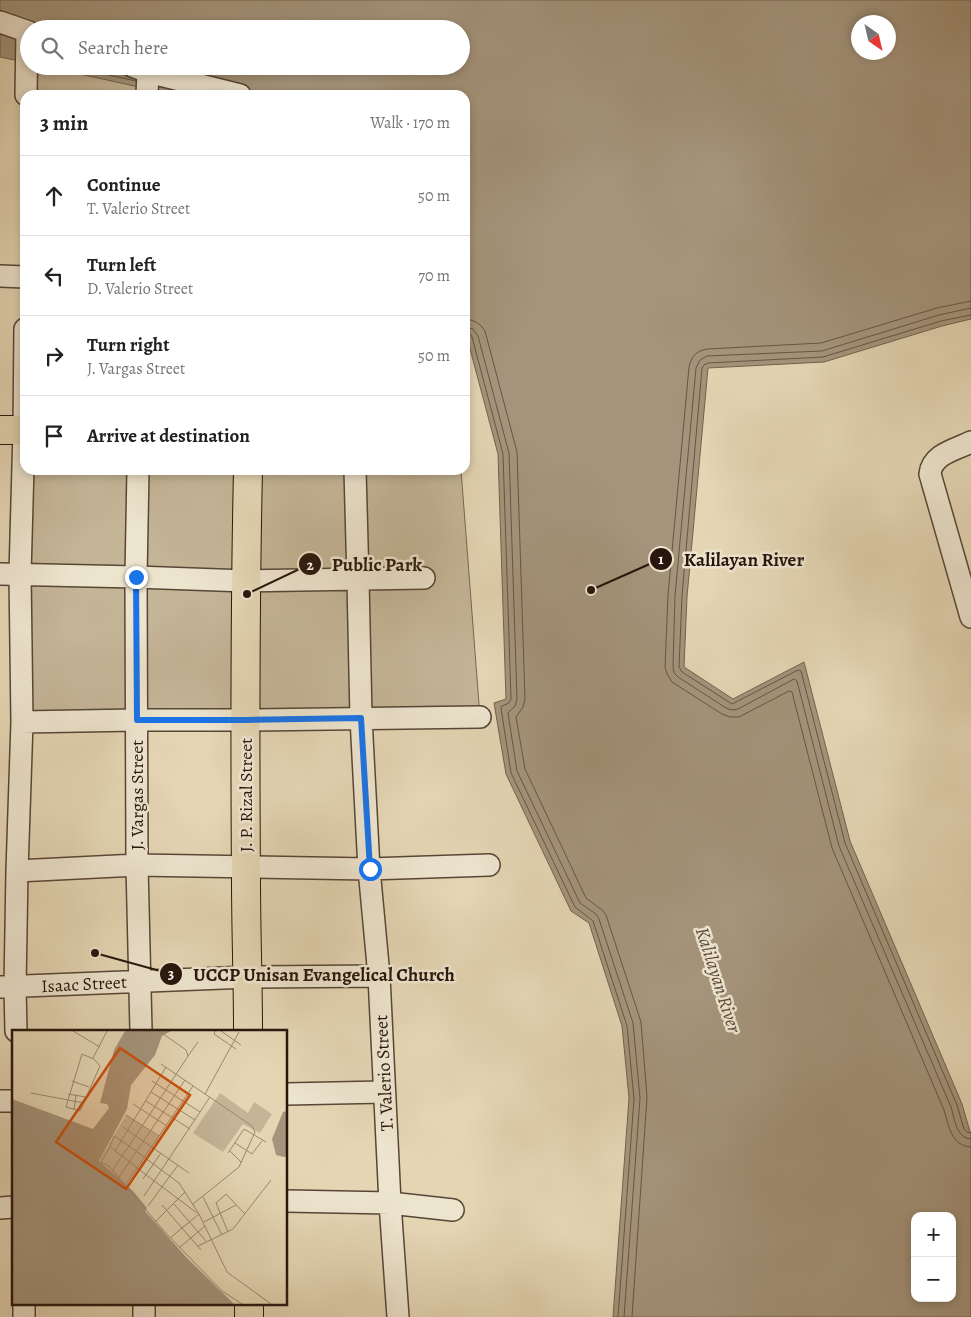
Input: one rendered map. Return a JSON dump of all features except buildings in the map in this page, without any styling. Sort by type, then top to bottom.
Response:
[{"type":"main road","name":"J. P. Rizal Street","points":[[248,475],[246,923],[248,1030]]},
{"type":"main road","points":[[249,1304],[249,1317]]},
{"type":"street","points":[[0,22],[20,29]]},
{"type":"street","points":[[26,90],[27,75]]},
{"type":"street","points":[[142,75],[146,90]]},
{"type":"street","points":[[163,75],[221,90]]},
{"type":"street","points":[[0,276],[20,278]]},
{"type":"street","points":[[16,1030],[8,987],[17,871],[22,722],[10,574],[16,430],[20,385]]},
{"type":"street","points":[[971,442],[940,456],[934,461],[930,474],[963,560],[971,617]]},
{"type":"street","name":"J. Vargas Street","points":[[138,475],[136,577],[137,865],[141,1030]]},
{"type":"street","name":"T. Valerio Street","points":[[355,475],[361,718],[370,869],[379,976],[390,1202],[398,1317]]},
{"type":"street","points":[[10,574],[246,581],[424,578]]},
{"type":"street","points":[[22,722],[480,717]]},
{"type":"street","points":[[17,871],[137,865],[370,869],[489,865]]},
{"type":"street","name":"Isaac Street","points":[[8,987],[248,977],[379,976]]},
{"type":"street","points":[[288,1094],[384,1092]]},
{"type":"street","points":[[288,1202],[390,1202],[453,1210]]},
{"type":"street","points":[[24,1304],[24,1317]]},
{"type":"street","points":[[144,1304],[144,1317]]},
{"type":"shaded area","points":[[28,75],[168,75],[222,90],[27,90]]},
{"type":"shaded area","points":[[24,475],[461,475],[480,717],[22,722]]},
{"type":"water","points":[[0,0],[971,0],[971,319],[824,362],[708,368],[687,597],[684,667],[733,699],[804,662],[850,841],[962,1104],[971,1135],[971,1317],[613,1317],[629,1098],[622,1026],[589,923],[571,911],[506,774],[494,703],[506,699],[498,454],[470,349],[470,90],[152,90],[85,75],[470,75],[470,20],[20,20],[20,61],[0,57]]},
{"type":"place","name":"Kalilayan River","points":[[591,590]]},
{"type":"place","name":"Public Park","points":[[247,594]]},
{"type":"place","name":"UCCP Unisan Evangelical Church","points":[[95,953]]},
{"type":"route","points":[[136,577],[137,720],[361,718],[370,869]]}]
